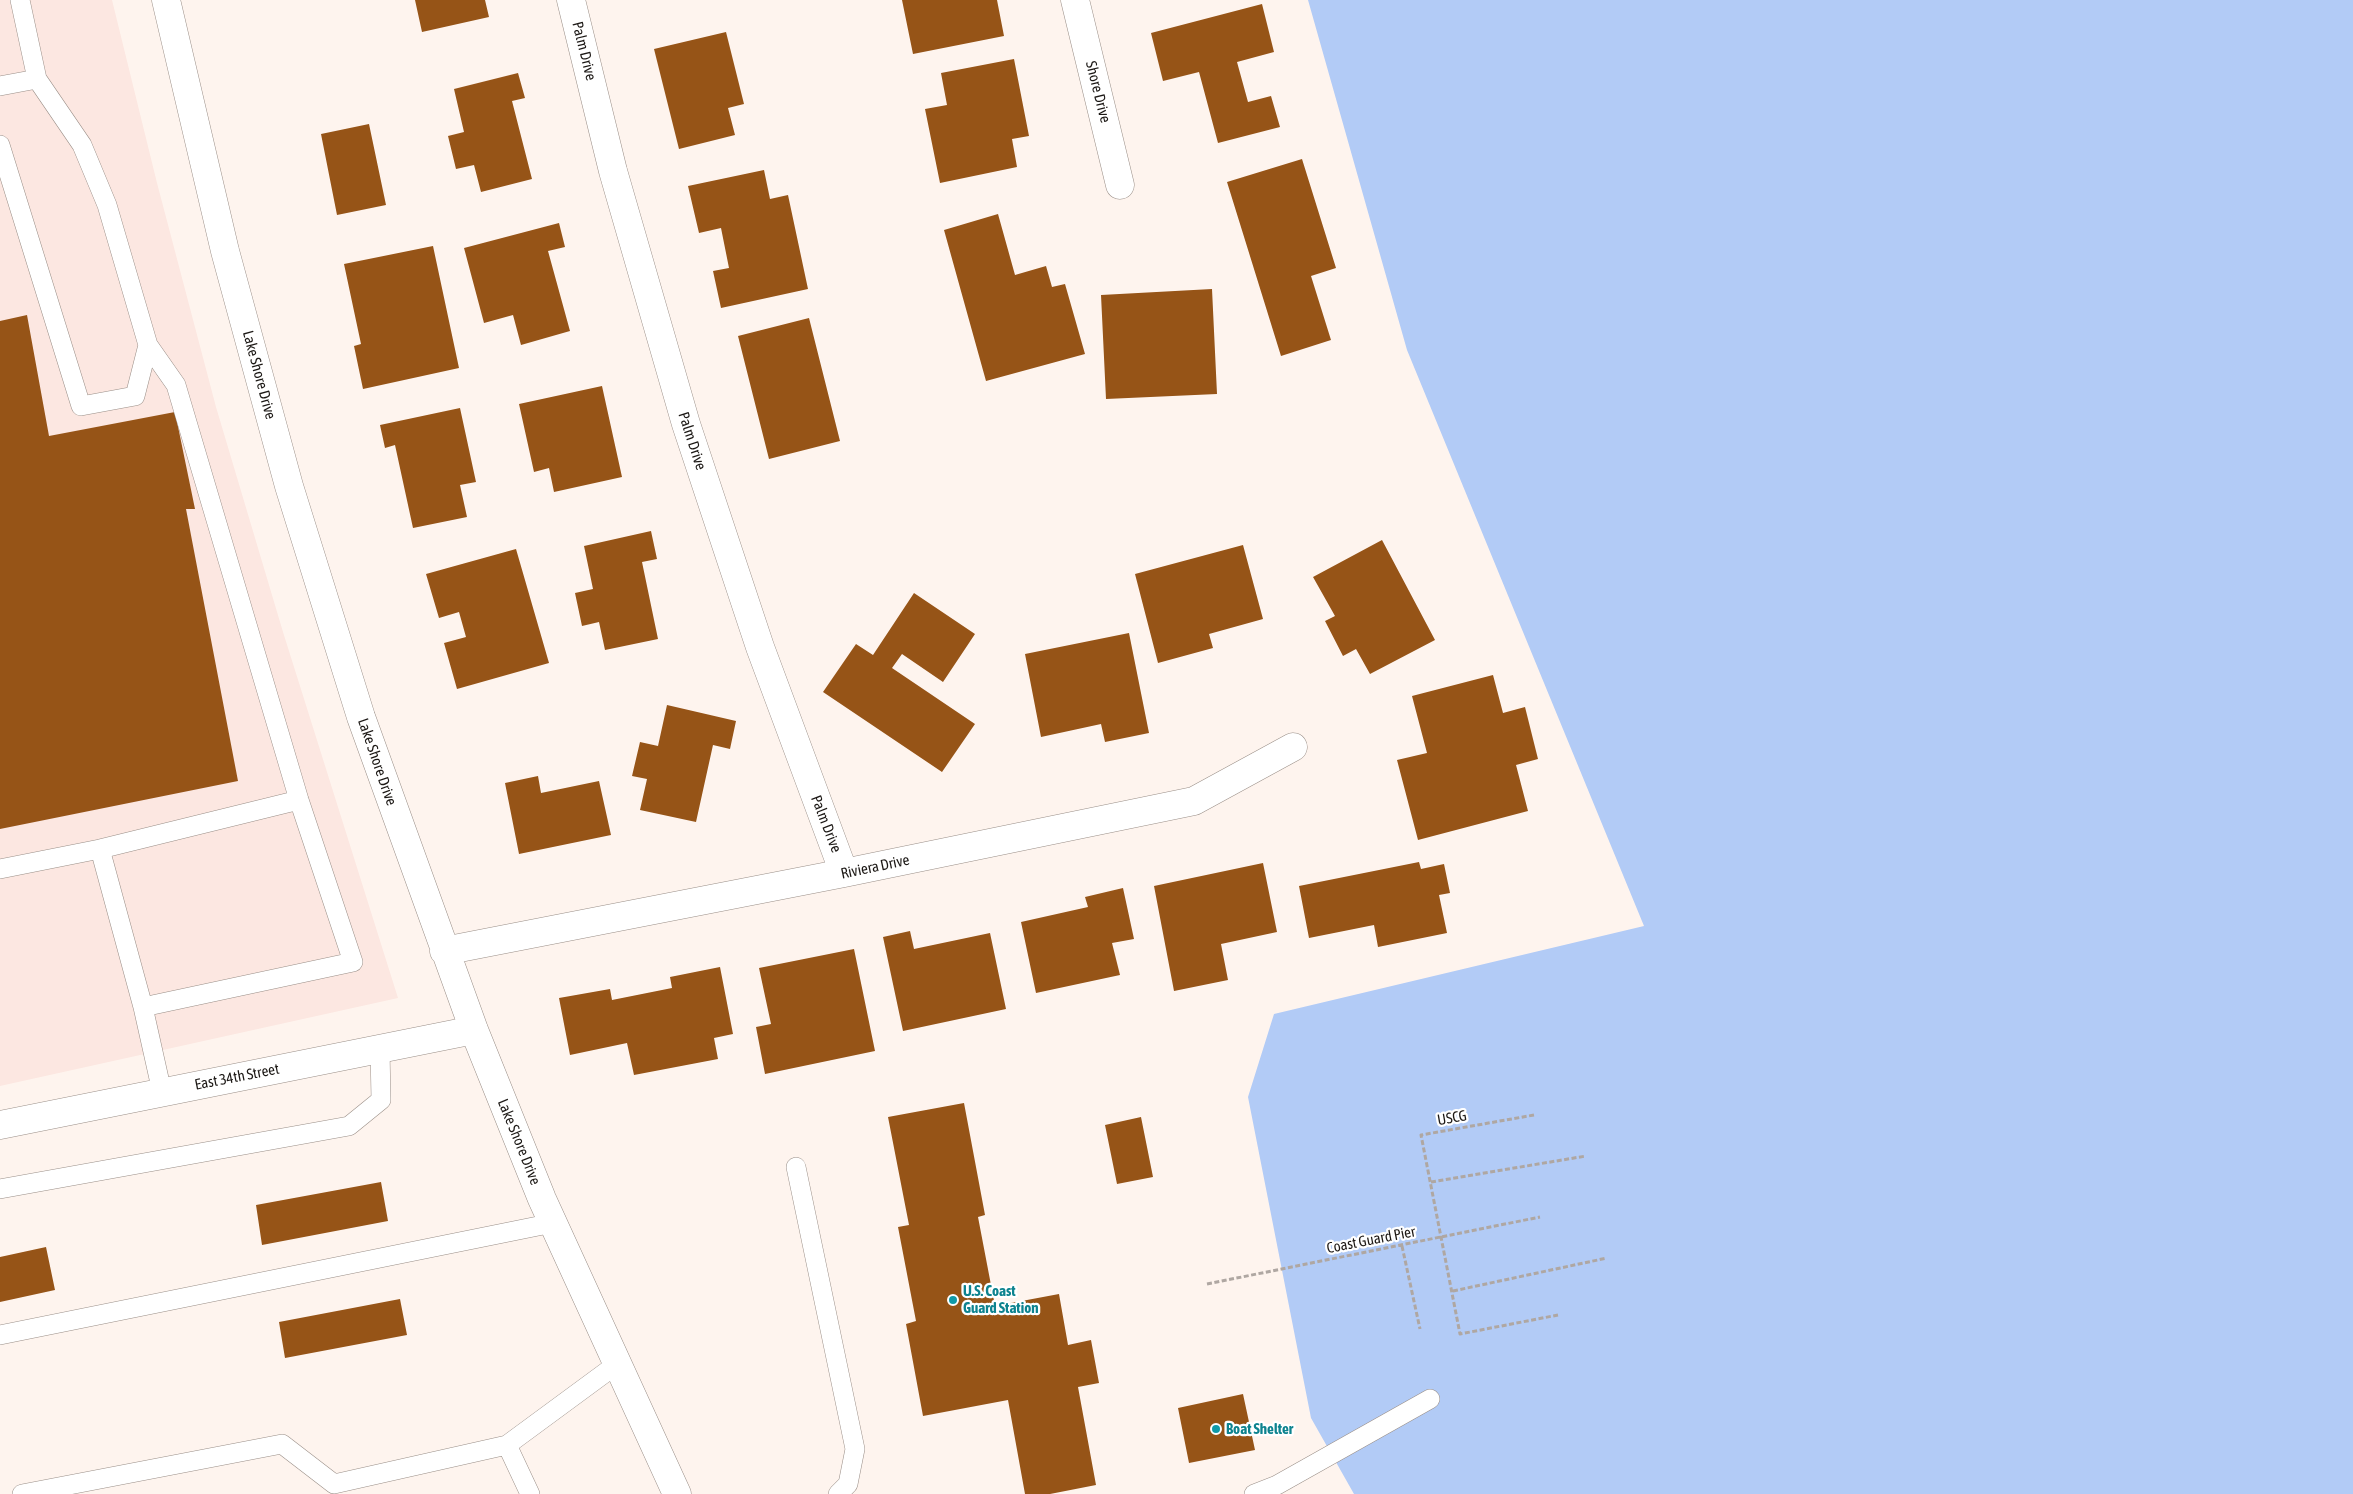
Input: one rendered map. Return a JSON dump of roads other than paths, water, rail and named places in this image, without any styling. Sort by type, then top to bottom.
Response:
[{"type":"street","name":"Lake Shore Drive","points":[[166,0],[225,251],[289,486],[361,717],[474,1030],[553,1223],[677,1494]]},
{"type":"street","name":"Palm Drive","points":[[571,0],[614,171],[686,424],[760,647],[844,873]]},
{"type":"street","name":"Shore Drive","points":[[1075,0],[1120,185]]},
{"type":"street","name":"Riviera Drive","points":[[444,951],[844,873],[1194,801],[1293,747]]},
{"type":"street","name":"East 34th Street","points":[[0,1125],[474,1030]]},
{"type":"lane","points":[[20,0],[37,79],[82,145],[107,205],[148,345],[176,385],[298,800],[353,962],[143,1007]]},
{"type":"lane","points":[[0,86],[37,79]]},
{"type":"lane","points":[[0,145],[81,406],[135,396],[148,345]]},
{"type":"lane","points":[[0,869],[100,849],[298,800]]},
{"type":"lane","points":[[100,849],[143,1007],[162,1092]]},
{"type":"lane","points":[[0,1188],[349,1126],[381,1100],[380,1049]]},
{"type":"lane","points":[[796,1167],[855,1449],[848,1484],[838,1494]]},
{"type":"lane","points":[[0,1335],[553,1223]]},
{"type":"lane","points":[[22,1494],[282,1444],[334,1484],[506,1445],[617,1364]]},
{"type":"lane","points":[[1254,1494],[1277,1484],[1430,1399]]},
{"type":"lane","points":[[506,1445],[530,1494]]},
{"type":"water","points":[[1308,0],[2353,0],[2353,1494],[1354,1494],[1311,1418],[1248,1097],[1274,1014],[1644,926],[1407,350]]},
{"type":"place","name":"U.S. Coast Guard Station","points":[[953,1300]]},
{"type":"place","name":"Boat Shelter","points":[[1216,1429]]}]
